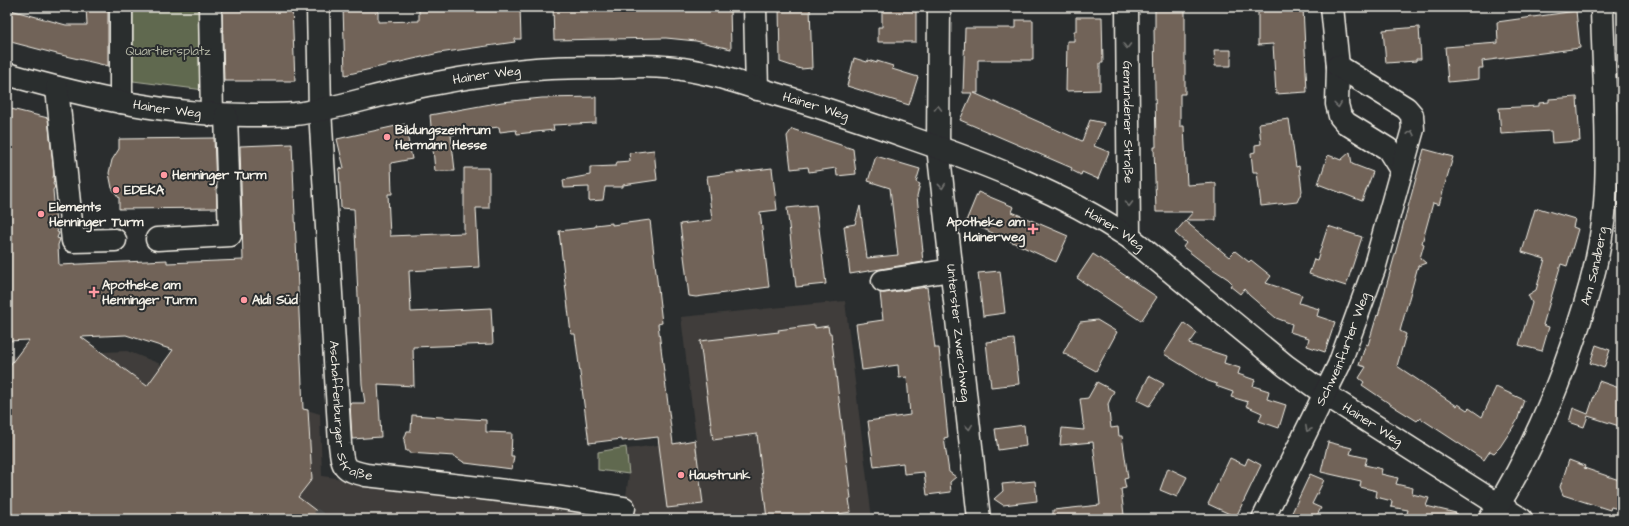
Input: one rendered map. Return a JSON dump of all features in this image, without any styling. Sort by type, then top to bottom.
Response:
[{"type":"street","points":[[121,7],[121,102]]},
{"type":"street","points":[[157,239],[230,235],[210,7]]},
{"type":"street","points":[[318,7],[320,110]]},
{"type":"street","points":[[755,7],[757,89]]},
{"type":"street","name":"Unterster Zwerchweg","points":[[939,7],[938,147],[979,519]]},
{"type":"street","name":"Gemündener Straße","points":[[1127,7],[1129,237]]},
{"type":"street","points":[[1332,7],[1338,66],[1337,104],[1340,116],[1346,123],[1388,149],[1401,170]]},
{"type":"street","name":"Am Sandberg","points":[[1494,512],[1540,429],[1560,379],[1589,292],[1600,236],[1606,183],[1602,7]]},
{"type":"street","name":"Hainer Weg","points":[[7,74],[57,88],[121,102],[219,115],[292,114],[320,110],[441,82],[505,73],[564,68],[646,66],[684,69],[736,81],[757,89],[831,110],[938,147],[1020,179],[1101,218],[1129,237],[1286,366],[1325,394],[1494,512],[1521,519]]},
{"type":"street","name":"Schweinfurter Weg","points":[[1263,519],[1339,365],[1374,269],[1413,129],[1412,115],[1406,108],[1338,66]]},
{"type":"street","points":[[57,88],[73,241],[115,240]]},
{"type":"street","name":"Aschaffenburger Straße","points":[[320,110],[340,444],[343,464],[346,468],[350,471],[366,475],[550,496],[624,508]]},
{"type":"street","points":[[883,282],[951,270]]},
{"type":"shaded area","points":[[845,301],[872,519],[7,519],[7,356],[127,351],[163,365],[320,414],[322,476],[623,518],[629,474],[627,449],[696,440],[681,317]]},
{"type":"green space","name":"Quartiersplatz","points":[[133,7],[201,7],[204,90],[133,81]]},
{"type":"green space","points":[[626,447],[629,474],[598,470],[598,452]]},
{"type":"building","points":[[86,7],[108,7],[108,66],[7,41],[7,9],[66,25],[87,25]]},
{"type":"building","points":[[222,7],[292,7],[295,81],[224,81]]},
{"type":"building","points":[[343,7],[378,7],[378,22],[419,21],[419,7],[444,7],[444,10],[485,9],[485,7],[520,7],[521,39],[514,39],[515,42],[439,53],[345,75]]},
{"type":"building","points":[[553,7],[730,7],[731,49],[696,41],[666,38],[554,40]]},
{"type":"building","points":[[779,7],[810,7],[812,68],[801,69],[780,62]]},
{"type":"building","points":[[884,7],[916,7],[916,42],[878,42],[878,27],[882,27],[882,11],[884,11]]},
{"type":"building","points":[[1155,7],[1185,7],[1185,94],[1180,94],[1180,126],[1184,126],[1187,185],[1216,183],[1216,220],[1186,220],[1193,212],[1156,212],[1154,147],[1156,147]]},
{"type":"building","points":[[1258,7],[1303,7],[1307,92],[1276,94],[1273,44],[1258,45]]},
{"type":"building","points":[[1576,11],[1580,48],[1482,61],[1483,68],[1479,68],[1479,79],[1448,82],[1445,47],[1498,43],[1497,22]]},
{"type":"building","points":[[1076,17],[1102,17],[1103,63],[1100,63],[1100,90],[1066,91],[1067,41],[1074,41]]},
{"type":"building","points":[[1016,20],[1033,20],[1033,60],[978,60],[978,93],[974,93],[1082,141],[1090,120],[1104,123],[1094,146],[1109,152],[1098,179],[1082,172],[1081,175],[1071,170],[1072,168],[960,120],[972,93],[963,93],[965,28],[1016,28]]},
{"type":"building","points":[[1419,27],[1421,59],[1416,59],[1416,61],[1386,63],[1383,30]]},
{"type":"building","points":[[1214,50],[1231,50],[1231,66],[1215,66]]},
{"type":"building","points":[[854,58],[867,62],[868,60],[877,63],[877,61],[893,66],[892,69],[918,77],[909,105],[847,86]]},
{"type":"building","points":[[596,97],[596,123],[553,125],[554,130],[517,134],[516,130],[500,132],[499,127],[457,132],[457,134],[451,135],[455,171],[435,171],[430,115],[502,102],[542,98]]},
{"type":"building","points":[[1577,97],[1580,141],[1552,143],[1551,131],[1501,134],[1499,108],[1539,106],[1539,103],[1549,102],[1549,99]]},
{"type":"building","points":[[7,108],[48,118],[54,175],[53,184],[55,187],[53,190],[56,225],[59,226],[57,238],[60,239],[58,245],[59,265],[167,260],[167,263],[243,260],[240,146],[292,144],[303,409],[308,410],[312,479],[298,497],[327,519],[7,519],[7,369],[29,340],[7,341]],"holes":[[[126,335],[173,350],[147,386],[81,337]]]},
{"type":"building","points":[[1289,119],[1296,167],[1299,166],[1302,191],[1297,202],[1261,206],[1257,172],[1253,172],[1251,153],[1255,152],[1255,145],[1261,144],[1259,123]]},
{"type":"building","points":[[405,124],[412,159],[391,163],[392,194],[388,194],[390,236],[464,233],[464,168],[489,168],[489,208],[476,208],[479,267],[409,271],[411,312],[491,308],[493,344],[413,347],[414,386],[378,384],[381,437],[352,439],[350,403],[365,403],[362,384],[354,209],[341,208],[339,169],[344,168],[337,139]]},
{"type":"building","points":[[792,129],[853,149],[856,174],[837,176],[836,168],[809,172],[808,167],[791,169],[787,136]]},
{"type":"building","name":"Henninger Turm","points":[[214,138],[217,208],[119,209],[119,198],[112,188],[109,173],[112,160],[119,149],[119,139]]},
{"type":"building","points":[[1424,149],[1453,157],[1439,205],[1433,203],[1422,243],[1424,244],[1420,258],[1426,263],[1418,266],[1400,331],[1406,334],[1397,366],[1457,406],[1458,404],[1467,410],[1469,408],[1482,417],[1496,387],[1524,400],[1517,421],[1500,447],[1494,453],[1490,451],[1484,460],[1420,418],[1417,421],[1396,408],[1362,385],[1364,382],[1359,378],[1366,367],[1359,365],[1366,344],[1368,345],[1377,315],[1378,316]]},
{"type":"building","points":[[654,150],[657,180],[623,185],[623,187],[605,187],[603,200],[589,201],[589,187],[564,188],[563,180],[590,175],[590,167],[616,166],[617,162],[630,161],[629,153]]},
{"type":"building","points":[[1350,152],[1352,164],[1373,172],[1362,201],[1318,184],[1328,155],[1341,160]]},
{"type":"building","points":[[876,156],[920,169],[916,182],[920,184],[917,196],[923,262],[850,274],[844,226],[855,224],[860,206],[867,258],[898,255],[890,188],[868,181]]},
{"type":"building","points":[[772,168],[777,210],[760,212],[769,287],[696,297],[689,296],[680,224],[712,220],[707,176]]},
{"type":"building","points":[[978,192],[1014,207],[1012,212],[1068,236],[1056,262],[966,221]]},
{"type":"building","points":[[816,205],[826,284],[796,287],[787,208]]},
{"type":"building","points":[[1538,208],[1575,219],[1573,227],[1578,229],[1567,266],[1561,264],[1543,325],[1549,327],[1542,351],[1519,345],[1532,303],[1528,295],[1536,290],[1545,259],[1522,252],[1535,209],[1537,210]]},
{"type":"building","points":[[650,220],[662,323],[658,324],[673,444],[695,440],[703,504],[667,508],[658,437],[589,443],[575,334],[571,334],[559,231],[595,227],[595,225],[612,223],[612,225]]},
{"type":"building","points":[[1185,221],[1229,257],[1235,251],[1249,262],[1251,260],[1271,276],[1266,283],[1302,295],[1299,303],[1319,309],[1317,316],[1335,322],[1325,352],[1307,346],[1309,338],[1290,332],[1292,324],[1276,318],[1244,289],[1240,294],[1230,286],[1232,283],[1228,279],[1183,247],[1186,243],[1175,233]]},
{"type":"building","points":[[1328,226],[1362,237],[1346,286],[1309,274],[1314,259],[1317,260]]},
{"type":"building","points":[[1093,254],[1157,297],[1141,321],[1077,278]]},
{"type":"building","points":[[1000,271],[1005,313],[983,316],[978,273]]},
{"type":"building","points":[[927,287],[935,348],[939,348],[948,437],[944,438],[949,472],[956,477],[950,482],[951,492],[927,495],[924,472],[904,474],[903,463],[874,467],[868,421],[910,415],[907,377],[899,378],[898,365],[862,370],[856,324],[883,320],[880,293]]},
{"type":"building","points":[[1097,320],[1117,332],[1096,371],[1063,353],[1080,322]]},
{"type":"building","points":[[1184,323],[1197,333],[1189,344],[1226,356],[1224,363],[1240,368],[1238,374],[1255,380],[1253,386],[1269,391],[1267,399],[1286,405],[1279,428],[1259,421],[1262,413],[1246,406],[1248,402],[1231,397],[1233,392],[1216,386],[1217,384],[1208,381],[1164,354]]},
{"type":"building","points":[[815,325],[815,328],[828,326],[829,333],[831,333],[851,499],[849,499],[851,512],[838,514],[838,516],[816,519],[767,519],[757,434],[713,440],[700,341],[779,332],[778,330]]},
{"type":"building","points":[[1014,339],[1019,384],[991,387],[986,342]]},
{"type":"building","points":[[1596,345],[1610,350],[1604,368],[1590,363]]},
{"type":"building","points":[[1149,376],[1164,384],[1149,406],[1137,400]]},
{"type":"building","points":[[1599,381],[1622,389],[1622,419],[1619,426],[1588,416],[1584,427],[1569,422],[1573,408],[1588,414]]},
{"type":"building","points":[[1097,382],[1114,391],[1108,404],[1111,428],[1118,427],[1119,436],[1122,436],[1128,478],[1124,479],[1126,488],[1121,489],[1124,515],[1086,519],[1053,519],[1053,510],[1100,505],[1093,442],[1060,445],[1062,428],[1084,430],[1080,399],[1088,398]]},
{"type":"building","points":[[412,415],[486,420],[486,432],[512,433],[511,456],[514,456],[512,469],[465,463],[454,456],[409,453],[409,451],[406,451],[404,440],[407,431],[411,431]]},
{"type":"building","points":[[1024,425],[1026,446],[998,450],[995,429]]},
{"type":"building","points":[[1328,442],[1352,448],[1350,454],[1367,458],[1365,465],[1382,469],[1381,474],[1398,478],[1396,484],[1413,488],[1412,494],[1429,498],[1426,506],[1456,513],[1456,519],[1414,519],[1406,517],[1408,510],[1391,507],[1392,501],[1376,497],[1377,491],[1360,487],[1361,481],[1321,472]]},
{"type":"building","points":[[1230,458],[1245,465],[1248,458],[1261,465],[1236,517],[1208,504]]},
{"type":"building","points":[[1569,460],[1585,466],[1584,468],[1622,481],[1622,510],[1611,507],[1610,510],[1563,495],[1560,487]]},
{"type":"building","points":[[1168,468],[1187,477],[1177,497],[1160,490]]},
{"type":"building","points":[[1310,474],[1324,480],[1312,504],[1321,508],[1315,519],[1289,519]]},
{"type":"building","points":[[1035,481],[1037,501],[1003,505],[994,499],[1003,491],[1002,484]]},
{"type":"tunnel","points":[[323,519],[326,515]]},
{"type":"place","name":"Bildungszentrum Hermann Hesse","points":[[387,137]]},
{"type":"place","name":"Henninger Turm","points":[[164,175]]},
{"type":"place","name":"EDEKA","points":[[116,190]]},
{"type":"place","name":"Elements Henninger Turm","points":[[41,214]]},
{"type":"place","name":"Apotheke am Hainerweg","points":[[1033,229]]},
{"type":"place","name":"Apotheke am Henninger Turm","points":[[94,292]]},
{"type":"place","name":"Aldi Süd","points":[[244,300]]},
{"type":"place","name":"Haustrunk","points":[[681,475]]}]
